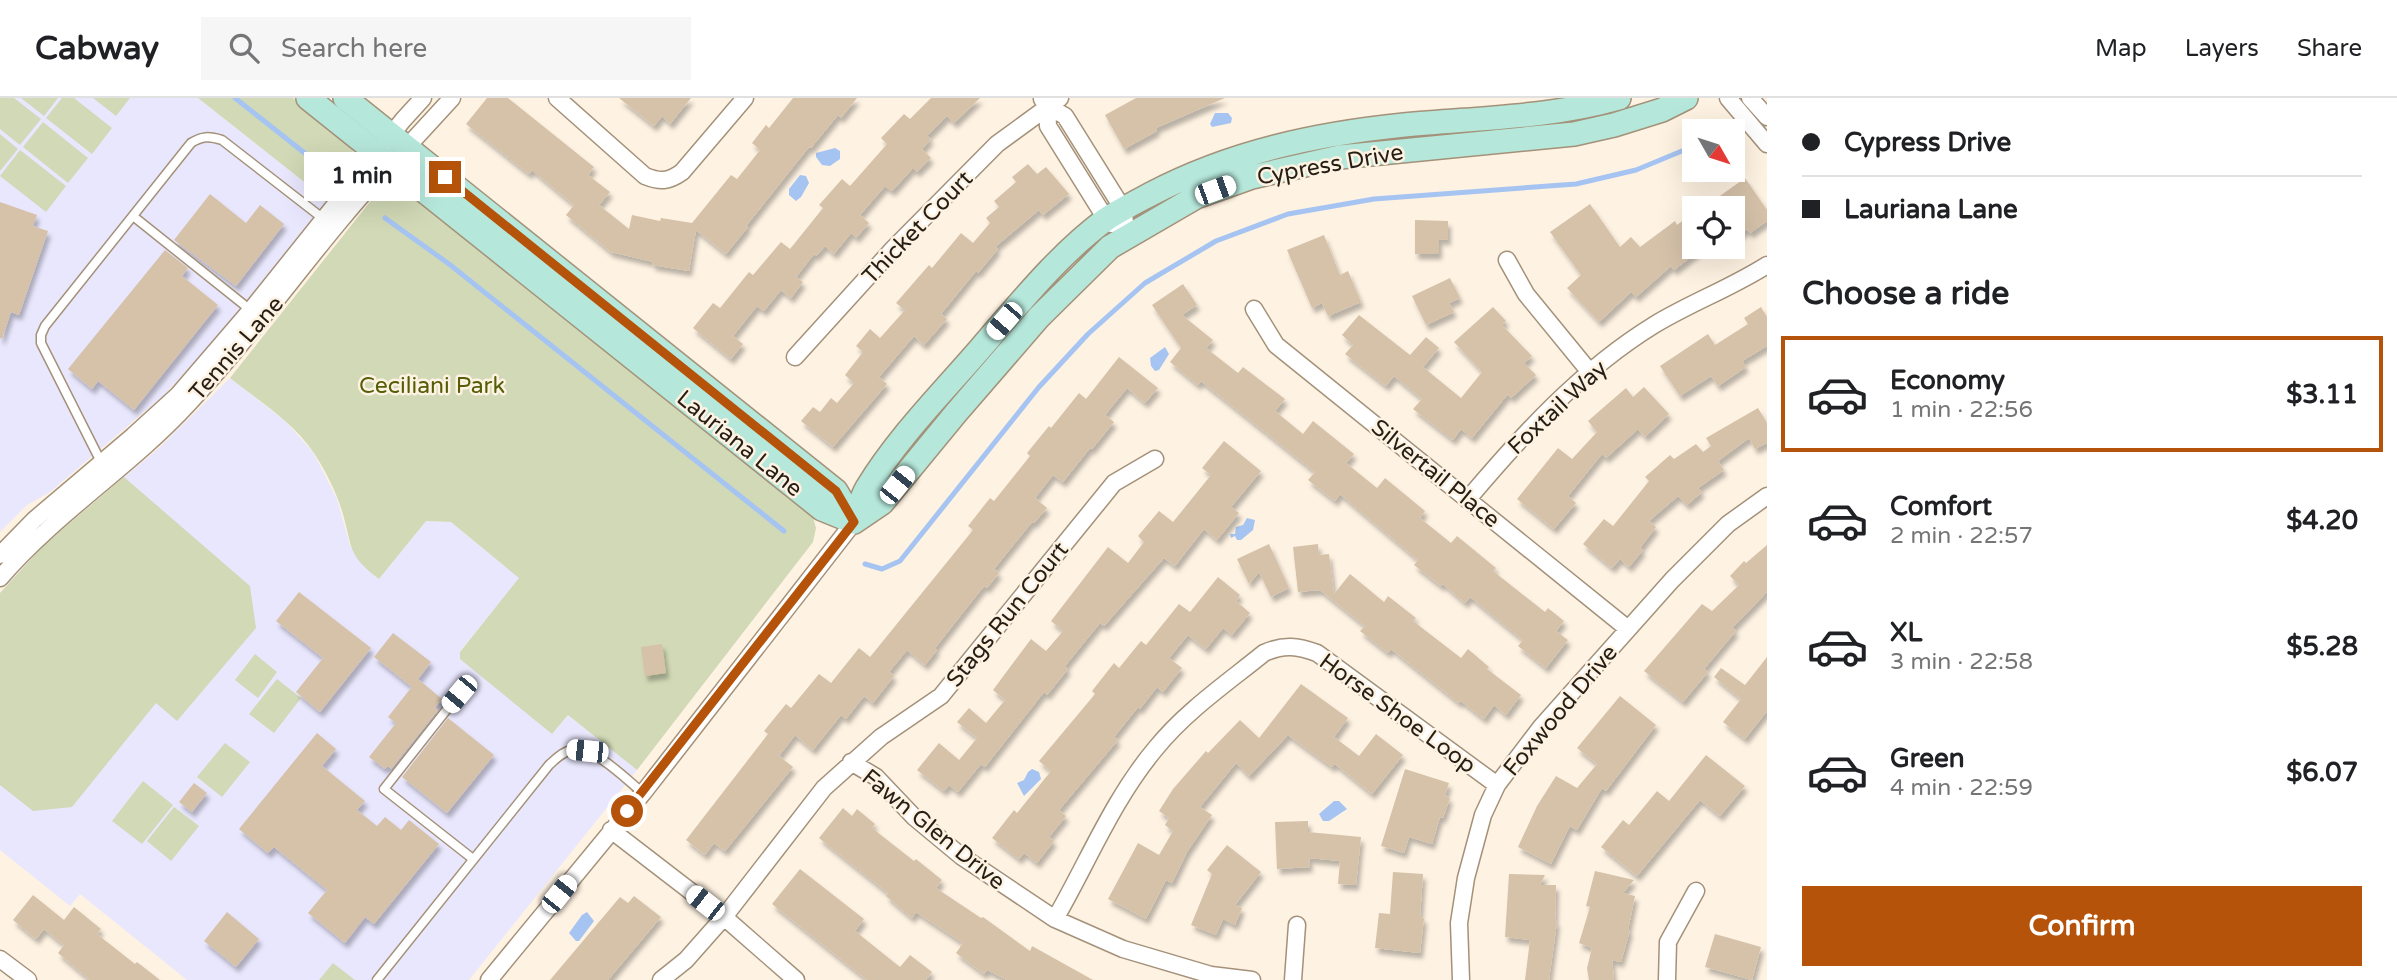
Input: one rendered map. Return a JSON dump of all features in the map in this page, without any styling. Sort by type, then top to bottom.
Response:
[{"type":"street","name":"Lauriana Lane","points":[[308,98],[392,149]]},
{"type":"street","name":"Lauriana Lane","points":[[345,98],[392,149],[822,509],[854,522]]},
{"type":"street","name":"Tennis Lane","points":[[0,555],[34,520],[178,395],[257,315],[350,210],[423,98]]},
{"type":"street","name":"Tennis Lane","points":[[0,578],[46,531],[186,407],[325,220],[392,149],[452,98]]},
{"type":"street","points":[[556,98],[645,176],[659,181],[671,180],[682,172],[745,98]]},
{"type":"street","name":"Cypress Drive","points":[[489,980],[643,793],[854,522],[866,490],[898,444],[1021,301],[1079,242],[1115,214],[1186,176],[1243,155],[1337,134],[1403,125],[1534,115],[1588,107],[1619,98]]},
{"type":"street","name":"Cypress Drive","points":[[854,522],[882,503],[1039,317],[1110,247],[1196,197],[1252,177],[1340,157],[1574,134],[1662,110],[1686,98]]},
{"type":"street","points":[[1728,98],[1767,144]]},
{"type":"street","points":[[1751,98],[1767,117]]},
{"type":"street","points":[[1050,101],[1065,116],[1128,235]]},
{"type":"street","name":"Thicket Court","points":[[795,357],[893,249],[997,144],[1050,101]]},
{"type":"street","points":[[1507,260],[1525,294],[1589,371]]},
{"type":"street","name":"Foxtail Way","points":[[1468,499],[1514,445],[1589,371],[1654,325],[1767,265]]},
{"type":"street","name":"Silvertail Place","points":[[1254,309],[1276,345],[1628,629]]},
{"type":"street","name":"Stags Run Court","points":[[661,980],[686,960],[724,917],[824,788],[881,737],[941,696],[1114,483],[1155,460]]},
{"type":"street","name":"Foxwood Drive","points":[[1461,980],[1459,923],[1466,878],[1483,815],[1497,785],[1541,727],[1672,580],[1728,524],[1767,496]]},
{"type":"street","name":"Horse Shoe Loop","points":[[1055,919],[1115,808],[1156,748],[1203,701],[1264,653],[1275,649],[1296,646],[1317,653],[1497,785]]},
{"type":"street","name":"Fawn Glen Drive","points":[[851,762],[876,778],[914,817],[961,856],[1055,919],[1123,949],[1211,975],[1252,980]]},
{"type":"street","points":[[611,830],[724,917],[796,980]]},
{"type":"street","points":[[1667,980],[1668,942],[1696,891]]},
{"type":"street","points":[[1293,980],[1297,925]]},
{"type":"street","points":[[0,959],[28,980]]},
{"type":"lane","points":[[102,462],[41,343],[41,335],[45,326],[191,143],[201,137],[222,140],[325,220]]},
{"type":"lane","points":[[133,216],[257,315]]},
{"type":"lane","points":[[459,694],[384,789],[473,859]]},
{"type":"lane","points":[[377,980],[549,765],[561,754],[573,750],[587,751],[643,793]]},
{"type":"shaded area","points":[[0,98],[198,98],[327,200],[213,342],[163,396],[50,492],[27,505],[0,532]]},
{"type":"shaded area","points":[[230,378],[285,421],[313,452],[337,499],[350,546],[379,579],[426,521],[451,522],[520,578],[460,651],[553,733],[568,715],[637,770],[469,980],[187,980],[80,894],[70,906],[0,850],[0,593],[43,546],[160,447]]},
{"type":"green space","points":[[0,98],[14,98],[41,119],[20,145],[0,129]]},
{"type":"green space","points":[[21,98],[58,98],[44,116]]},
{"type":"green space","points":[[62,98],[74,98],[112,128],[92,154],[46,118]]},
{"type":"green space","points":[[93,98],[130,98],[116,116]]},
{"type":"green space","points":[[198,98],[293,98],[346,140],[353,151],[354,160],[327,200]]},
{"type":"green space","points":[[43,122],[88,158],[68,183],[23,147]]},
{"type":"green space","points":[[0,134],[18,149],[0,171]]},
{"type":"green space","points":[[20,150],[66,186],[46,212],[0,176]]},
{"type":"green space","name":"Ceciliani Park","points":[[395,185],[401,187],[813,517],[816,528],[813,542],[637,770],[568,715],[552,734],[460,659],[460,652],[519,578],[451,522],[426,521],[379,579],[361,563],[352,549],[337,496],[314,453],[285,421],[230,378],[377,193]]},
{"type":"green space","points":[[124,477],[250,586],[256,628],[177,721],[156,703],[72,807],[33,811],[0,785],[0,593],[43,546]]},
{"type":"green space","points":[[255,654],[277,672],[258,698],[235,680]]},
{"type":"green space","points":[[277,679],[301,698],[274,733],[249,714]]},
{"type":"green space","points":[[225,743],[250,762],[222,797],[197,777]]},
{"type":"green space","points":[[143,781],[173,805],[142,844],[112,821]]},
{"type":"green space","points":[[174,807],[199,826],[171,861],[147,841]]},
{"type":"green space","points":[[333,963],[355,980],[319,980]]},
{"type":"water","points":[[1215,113],[1228,113],[1232,118],[1231,123],[1212,127],[1210,124]]},
{"type":"water","points":[[835,148],[840,151],[840,159],[830,166],[822,165],[816,153]]},
{"type":"water","points":[[800,175],[806,176],[809,183],[796,201],[789,195],[789,189]]},
{"type":"water","points":[[1165,347],[1169,354],[1159,370],[1155,371],[1150,358]]},
{"type":"water","points":[[1247,518],[1255,520],[1253,530],[1241,540],[1237,540],[1235,536],[1231,538],[1230,534],[1235,534],[1236,527],[1243,525]]},
{"type":"water","points":[[1032,769],[1039,772],[1041,779],[1024,796],[1017,783],[1024,780]]},
{"type":"water","points":[[1334,801],[1339,801],[1347,809],[1329,821],[1323,821],[1319,814]]},
{"type":"water","points":[[587,912],[594,921],[579,941],[576,941],[569,933]]},
{"type":"building","points":[[487,98],[508,98],[594,167],[588,175],[610,192],[599,205],[629,229],[632,215],[660,221],[661,218],[692,223],[731,175],[737,179],[760,150],[752,143],[766,125],[769,128],[793,98],[857,98],[841,118],[838,115],[811,148],[809,147],[726,254],[696,230],[689,271],[652,265],[653,262],[611,252],[566,215],[574,205],[532,170],[529,174],[466,124]]},
{"type":"building","points":[[619,98],[691,98],[670,124],[662,116],[654,126]]},
{"type":"building","points":[[931,98],[980,98],[954,123],[947,116],[927,136],[931,139],[922,149],[931,158],[917,172],[913,168],[892,191],[885,186],[860,215],[869,223],[856,238],[851,233],[834,254],[825,246],[816,256],[814,254],[796,277],[803,282],[791,298],[781,290],[764,311],[757,306],[733,336],[743,344],[731,359],[693,328],[713,303],[720,308],[749,272],[753,275],[781,242],[790,249],[823,208],[819,205],[842,179],[850,186],[887,144],[881,138],[904,114],[910,119]]},
{"type":"building","points":[[1136,98],[1225,98],[1156,128],[1157,131],[1124,149],[1105,115]]},
{"type":"building","points":[[1028,164],[1037,174],[1046,167],[1069,194],[1043,215],[1039,210],[995,247],[998,249],[941,314],[947,319],[924,345],[914,336],[879,377],[887,384],[833,447],[801,421],[813,407],[820,412],[831,398],[837,403],[854,383],[845,375],[863,352],[856,346],[870,329],[880,338],[905,310],[896,303],[929,265],[932,268],[961,233],[973,243],[990,223],[986,218],[999,207],[994,201],[1016,182],[1012,177]]},
{"type":"building","points":[[1745,178],[1767,210],[1767,221],[1750,233],[1747,229],[1745,230],[1745,196],[1720,196],[1739,182],[1745,182]]},
{"type":"building","points":[[210,194],[246,223],[260,205],[284,224],[236,286],[174,240]]},
{"type":"building","points":[[0,202],[37,215],[33,226],[48,231],[19,315],[11,312],[2,339],[0,338]]},
{"type":"building","points":[[1590,204],[1620,247],[1631,237],[1640,247],[1675,221],[1677,225],[1682,221],[1682,259],[1688,259],[1674,270],[1671,266],[1636,297],[1631,292],[1599,322],[1567,288],[1581,275],[1550,232]]},
{"type":"building","points":[[1415,220],[1448,221],[1448,240],[1439,239],[1439,254],[1415,254]]},
{"type":"building","points":[[1324,235],[1340,275],[1348,271],[1361,302],[1328,316],[1322,303],[1312,308],[1287,250]]},
{"type":"building","points":[[165,250],[188,268],[182,276],[218,305],[134,410],[98,381],[92,389],[68,369]]},
{"type":"building","points":[[1450,278],[1460,298],[1449,303],[1454,312],[1426,325],[1412,296]]},
{"type":"building","points":[[1183,284],[1197,305],[1182,315],[1213,340],[1206,348],[1238,373],[1243,367],[1285,399],[1275,411],[1303,434],[1313,421],[1354,454],[1346,463],[1377,488],[1385,478],[1425,511],[1420,518],[1451,543],[1457,536],[1496,568],[1493,571],[1545,612],[1548,608],[1564,621],[1556,631],[1568,640],[1546,668],[1518,646],[1523,640],[1470,597],[1465,603],[1414,565],[1418,560],[1340,494],[1335,501],[1308,480],[1315,472],[1201,381],[1198,385],[1170,362],[1181,348],[1152,305]]},
{"type":"building","points":[[1493,307],[1506,321],[1502,325],[1532,356],[1524,363],[1536,375],[1511,398],[1508,394],[1472,438],[1461,429],[1453,440],[1413,409],[1422,399],[1394,376],[1386,386],[1345,354],[1353,345],[1342,335],[1359,315],[1410,355],[1426,337],[1439,348],[1423,367],[1461,398],[1482,372],[1454,342]]},
{"type":"building","points":[[1761,307],[1767,317],[1767,346],[1742,361],[1746,367],[1718,386],[1711,376],[1680,396],[1660,366],[1708,334],[1715,345],[1748,324],[1744,318]]},
{"type":"building","points":[[1119,357],[1158,388],[1145,403],[1127,388],[1105,415],[1114,422],[1092,449],[1090,448],[1063,482],[1053,475],[1035,498],[1047,508],[1032,522],[994,569],[999,573],[987,588],[984,586],[935,648],[937,650],[925,665],[907,650],[889,672],[894,676],[873,703],[864,696],[846,719],[841,715],[813,750],[795,735],[779,756],[793,767],[725,851],[714,843],[705,855],[686,840],[768,734],[764,731],[786,704],[791,708],[819,674],[831,683],[859,648],[870,657],[973,530],[968,526],[990,498],[994,501],[1030,456],[1027,453],[1049,426],[1051,428],[1079,393],[1086,399]]},
{"type":"building","points":[[1644,387],[1669,414],[1645,437],[1638,429],[1606,458],[1602,454],[1568,496],[1576,503],[1554,529],[1517,499],[1558,448],[1572,459],[1597,432],[1588,421],[1626,388],[1633,397]]},
{"type":"building","points":[[1758,408],[1767,423],[1767,443],[1755,449],[1749,438],[1718,461],[1724,470],[1698,488],[1702,492],[1687,505],[1678,496],[1649,521],[1656,527],[1629,567],[1620,559],[1612,568],[1583,544],[1604,519],[1613,526],[1649,481],[1645,477],[1670,455],[1674,459],[1696,444],[1703,452],[1711,446],[1706,438]]},
{"type":"building","points":[[1224,441],[1261,471],[1231,507],[1239,513],[1217,540],[1204,529],[1175,566],[1164,558],[1104,626],[1100,623],[1065,666],[1068,669],[1047,695],[1044,692],[985,767],[981,764],[958,792],[949,785],[944,791],[917,770],[939,743],[959,760],[977,738],[957,722],[969,708],[986,723],[1005,700],[993,690],[1031,639],[1046,651],[1063,631],[1051,621],[1108,547],[1128,563],[1144,542],[1138,536],[1159,511],[1173,522],[1211,475],[1202,468]]},
{"type":"building","points":[[1269,544],[1289,588],[1271,597],[1259,572],[1249,584],[1237,559]]},
{"type":"building","points":[[1318,544],[1319,555],[1329,554],[1334,594],[1350,574],[1384,602],[1388,596],[1416,618],[1413,621],[1461,658],[1468,649],[1489,667],[1487,669],[1521,695],[1506,715],[1494,705],[1484,719],[1461,701],[1459,703],[1391,649],[1388,653],[1360,631],[1365,626],[1320,590],[1298,592],[1293,547]]},
{"type":"building","points":[[1767,545],[1767,592],[1732,628],[1736,631],[1704,669],[1708,672],[1683,702],[1644,671],[1702,604],[1712,611],[1739,585],[1730,576],[1744,561],[1746,563]]},
{"type":"building","points":[[1218,577],[1240,595],[1236,601],[1250,613],[1232,635],[1223,628],[1206,649],[1188,635],[1169,658],[1182,668],[1163,692],[1157,687],[1140,709],[1138,707],[1114,737],[1118,740],[1059,810],[1066,816],[1049,837],[1054,841],[1037,863],[1024,853],[1019,859],[992,838],[1014,810],[1017,813],[1051,771],[1039,761],[1095,694],[1092,691],[1114,663],[1119,668],[1141,641],[1146,645],[1179,604],[1190,612]]},
{"type":"building","points":[[299,592],[371,648],[320,712],[296,692],[323,658],[276,621]]},
{"type":"building","points":[[393,633],[431,662],[412,687],[374,657]]},
{"type":"building","points":[[662,644],[666,673],[645,676],[641,647]]},
{"type":"building","points":[[1767,657],[1767,711],[1745,739],[1723,722],[1741,699],[1714,677],[1721,668],[1745,685]]},
{"type":"building","points":[[418,679],[442,699],[435,708],[438,710],[391,769],[388,766],[385,769],[369,757],[396,723],[388,717]]},
{"type":"building","points":[[1301,684],[1348,718],[1334,737],[1359,756],[1376,734],[1403,755],[1372,794],[1335,764],[1332,767],[1288,735],[1249,776],[1236,763],[1200,807],[1212,815],[1187,852],[1172,883],[1166,880],[1146,919],[1108,899],[1138,843],[1159,855],[1173,831],[1165,825],[1169,818],[1159,811],[1173,789],[1206,751],[1208,753],[1240,720],[1259,738]]},
{"type":"building","points":[[1620,696],[1656,725],[1606,791],[1602,788],[1577,830],[1570,826],[1551,864],[1518,847],[1537,806],[1556,776],[1577,788],[1597,764],[1577,748]]},
{"type":"building","points":[[448,718],[494,755],[447,813],[402,777]]},
{"type":"building","points":[[317,733],[336,749],[322,766],[365,801],[357,810],[377,826],[385,817],[401,830],[409,820],[439,844],[374,924],[365,917],[345,943],[308,913],[327,890],[274,847],[268,853],[239,829]]},
{"type":"building","points":[[1706,755],[1745,786],[1720,816],[1700,800],[1637,876],[1601,847],[1623,820],[1629,825],[1657,791],[1669,801]]},
{"type":"building","points":[[1405,769],[1449,783],[1445,796],[1450,798],[1443,818],[1440,817],[1432,844],[1409,837],[1404,853],[1381,846]]},
{"type":"building","points":[[194,783],[207,793],[192,812],[179,802]]},
{"type":"building","points":[[843,808],[852,816],[857,809],[875,824],[872,828],[942,880],[936,888],[1030,951],[1032,946],[1093,980],[1007,980],[987,970],[984,974],[956,953],[963,943],[916,912],[912,918],[886,896],[888,893],[819,838]]},
{"type":"building","points":[[1308,821],[1308,832],[1361,837],[1356,885],[1338,884],[1340,861],[1309,858],[1310,867],[1277,869],[1275,822]]},
{"type":"building","points":[[1227,845],[1261,872],[1235,905],[1242,908],[1235,925],[1223,919],[1216,935],[1191,925],[1212,874],[1207,870]]},
{"type":"building","points":[[800,869],[864,919],[855,931],[900,967],[910,955],[932,972],[926,980],[867,980],[772,904]]},
{"type":"building","points":[[1595,871],[1634,880],[1623,893],[1635,896],[1630,930],[1621,962],[1612,960],[1614,980],[1589,980],[1587,968],[1592,948],[1579,943],[1590,907],[1586,906]]},
{"type":"building","points":[[1393,872],[1423,874],[1420,917],[1424,918],[1420,953],[1375,948],[1379,913],[1390,914]]},
{"type":"building","points":[[1509,874],[1545,875],[1540,885],[1556,885],[1557,922],[1549,980],[1525,980],[1530,940],[1505,937]]},
{"type":"building","points":[[33,895],[64,920],[74,907],[101,929],[97,934],[160,980],[90,980],[58,953],[64,945],[44,929],[36,939],[13,920]]},
{"type":"building","points":[[634,896],[661,917],[608,980],[550,980],[620,897],[628,903]]},
{"type":"building","points":[[227,912],[259,939],[236,967],[204,941]]},
{"type":"building","points":[[1715,934],[1761,947],[1752,980],[1705,967]]},
{"type":"waterway","points":[[235,98],[326,170]]},
{"type":"waterway","points":[[865,564],[882,569],[900,561],[1039,387],[1088,334],[1145,283],[1216,241],[1288,214],[1374,199],[1576,184],[1636,170],[1682,151]]},
{"type":"waterway","points":[[385,218],[449,264],[784,531]]},
{"type":"route","points":[[445,177],[836,491],[854,522],[627,811]]}]
